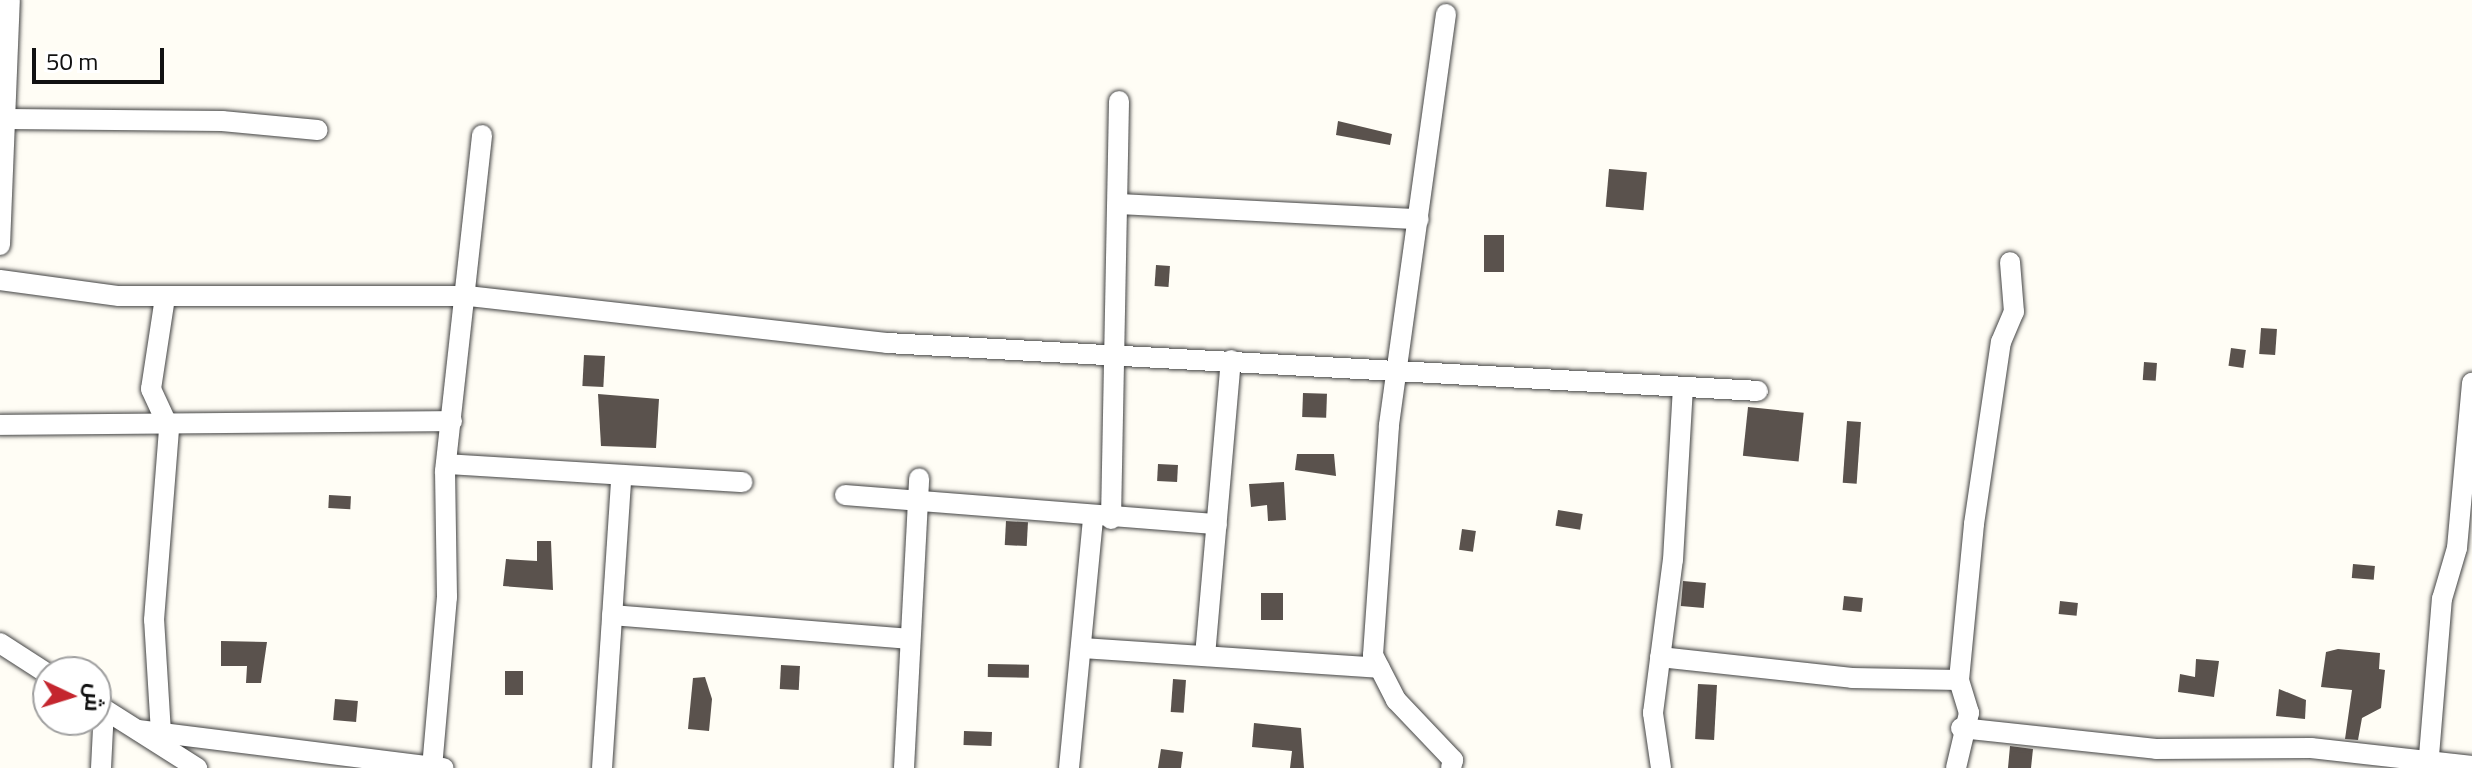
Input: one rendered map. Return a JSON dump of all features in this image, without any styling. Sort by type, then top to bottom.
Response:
[{"type":"street","points":[[0,245],[10,0]]},
{"type":"street","points":[[1446,14],[1398,370],[1373,655],[1379,668],[1451,768]]},
{"type":"street","points":[[1069,768],[1081,648],[1102,519],[1119,355],[1119,101]]},
{"type":"street","points":[[7,119],[222,121],[318,130]]},
{"type":"street","points":[[432,768],[447,597],[446,464],[468,296],[482,135]]},
{"type":"street","points":[[1119,204],[1419,219]]},
{"type":"street","points":[[1956,768],[1961,728],[1969,713],[1959,680],[1999,357],[2014,312],[2010,262]]},
{"type":"street","points":[[0,280],[165,297],[468,296],[887,343],[1758,391]]},
{"type":"street","points":[[161,733],[154,620],[164,418],[151,389],[165,297]]},
{"type":"street","points":[[1205,656],[1231,360]]},
{"type":"street","points":[[2428,765],[2442,599],[2457,548],[2472,383]]},
{"type":"street","points":[[1661,768],[1653,713],[1683,387]]},
{"type":"street","points":[[0,425],[164,418],[452,421]]},
{"type":"street","points":[[446,464],[621,479],[742,482]]},
{"type":"street","points":[[904,768],[919,478]]},
{"type":"street","points":[[602,768],[621,479]]},
{"type":"street","points":[[845,495],[1102,519],[1217,524]]},
{"type":"street","points":[[612,615],[910,639]]},
{"type":"street","points":[[0,643],[32,664]]},
{"type":"street","points":[[1081,648],[1379,668]]},
{"type":"street","points":[[1660,657],[1852,678],[1959,680]]},
{"type":"street","points":[[112,714],[197,768]]},
{"type":"street","points":[[1961,728],[2156,749],[2311,748],[2428,765],[2472,766]]},
{"type":"street","points":[[138,730],[444,768]]},
{"type":"street","points":[[100,736],[101,768]]},
{"type":"street","points":[[2304,768],[2311,748]]},
{"type":"building","points":[[1338,121],[1392,134],[1390,145],[1336,135]]},
{"type":"building","points":[[1609,169],[1647,172],[1644,210],[1606,207]]},
{"type":"building","points":[[1484,235],[1504,235],[1504,272],[1484,272]]},
{"type":"building","points":[[1156,265],[1170,266],[1169,287],[1155,286]]},
{"type":"building","points":[[2261,328],[2277,329],[2275,355],[2259,354]]},
{"type":"building","points":[[2231,348],[2246,350],[2243,368],[2228,366]]},
{"type":"building","points":[[584,355],[605,356],[603,387],[582,386]]},
{"type":"building","points":[[2144,362],[2157,363],[2156,381],[2143,380]]},
{"type":"building","points":[[1303,393],[1327,394],[1326,418],[1302,417]]},
{"type":"building","points":[[598,394],[659,399],[656,448],[601,446]]},
{"type":"building","points":[[1748,407],[1804,413],[1799,462],[1743,456]]},
{"type":"building","points":[[1847,421],[1861,422],[1857,484],[1843,483]]},
{"type":"building","points":[[1297,454],[1334,454],[1336,476],[1295,470]]},
{"type":"building","points":[[1158,464],[1178,465],[1177,482],[1157,481]]},
{"type":"building","points":[[1284,482],[1286,520],[1268,521],[1267,505],[1251,507],[1249,484]]},
{"type":"building","points":[[329,495],[351,496],[350,509],[328,508]]},
{"type":"building","points":[[1558,510],[1583,514],[1580,530],[1555,526]]},
{"type":"building","points":[[1006,521],[1028,522],[1027,546],[1005,545]]},
{"type":"building","points":[[1462,529],[1476,531],[1473,552],[1459,550]]},
{"type":"building","points":[[537,541],[551,541],[553,590],[503,586],[506,559],[537,561]]},
{"type":"building","points":[[2353,564],[2375,566],[2374,580],[2352,578]]},
{"type":"building","points":[[1683,581],[1706,583],[1704,608],[1681,606]]},
{"type":"building","points":[[1261,593],[1283,593],[1283,620],[1261,620]]},
{"type":"building","points":[[1844,596],[1863,598],[1861,612],[1843,610]]},
{"type":"building","points":[[2060,601],[2078,603],[2077,616],[2059,614]]},
{"type":"building","points":[[221,641],[267,642],[261,683],[246,683],[247,666],[221,666]]},
{"type":"building","points":[[2338,649],[2380,653],[2379,669],[2385,670],[2381,708],[2362,718],[2358,740],[2345,739],[2352,690],[2321,687],[2326,652]]},
{"type":"building","points":[[2196,659],[2219,661],[2214,697],[2178,692],[2180,674],[2195,677]]},
{"type":"building","points":[[988,664],[1029,665],[1029,678],[988,677]]},
{"type":"building","points":[[781,665],[800,666],[799,690],[780,689]]},
{"type":"building","points":[[505,671],[523,671],[523,695],[505,695]]},
{"type":"building","points":[[705,677],[712,699],[709,731],[688,729],[693,678]]},
{"type":"building","points":[[1173,679],[1186,680],[1184,713],[1171,712]]},
{"type":"building","points":[[1698,684],[1717,685],[1714,740],[1695,739]]},
{"type":"building","points":[[2279,689],[2306,700],[2305,719],[2276,716]]},
{"type":"building","points":[[335,699],[358,701],[356,722],[333,720]]},
{"type":"building","points":[[1254,723],[1301,728],[1304,768],[1290,768],[1292,751],[1252,747]]},
{"type":"building","points":[[964,731],[992,732],[991,746],[964,745]]},
{"type":"building","points":[[2010,746],[2033,749],[2031,768],[2008,768]]},
{"type":"building","points":[[1161,749],[1183,752],[1181,768],[1158,768]]}]
